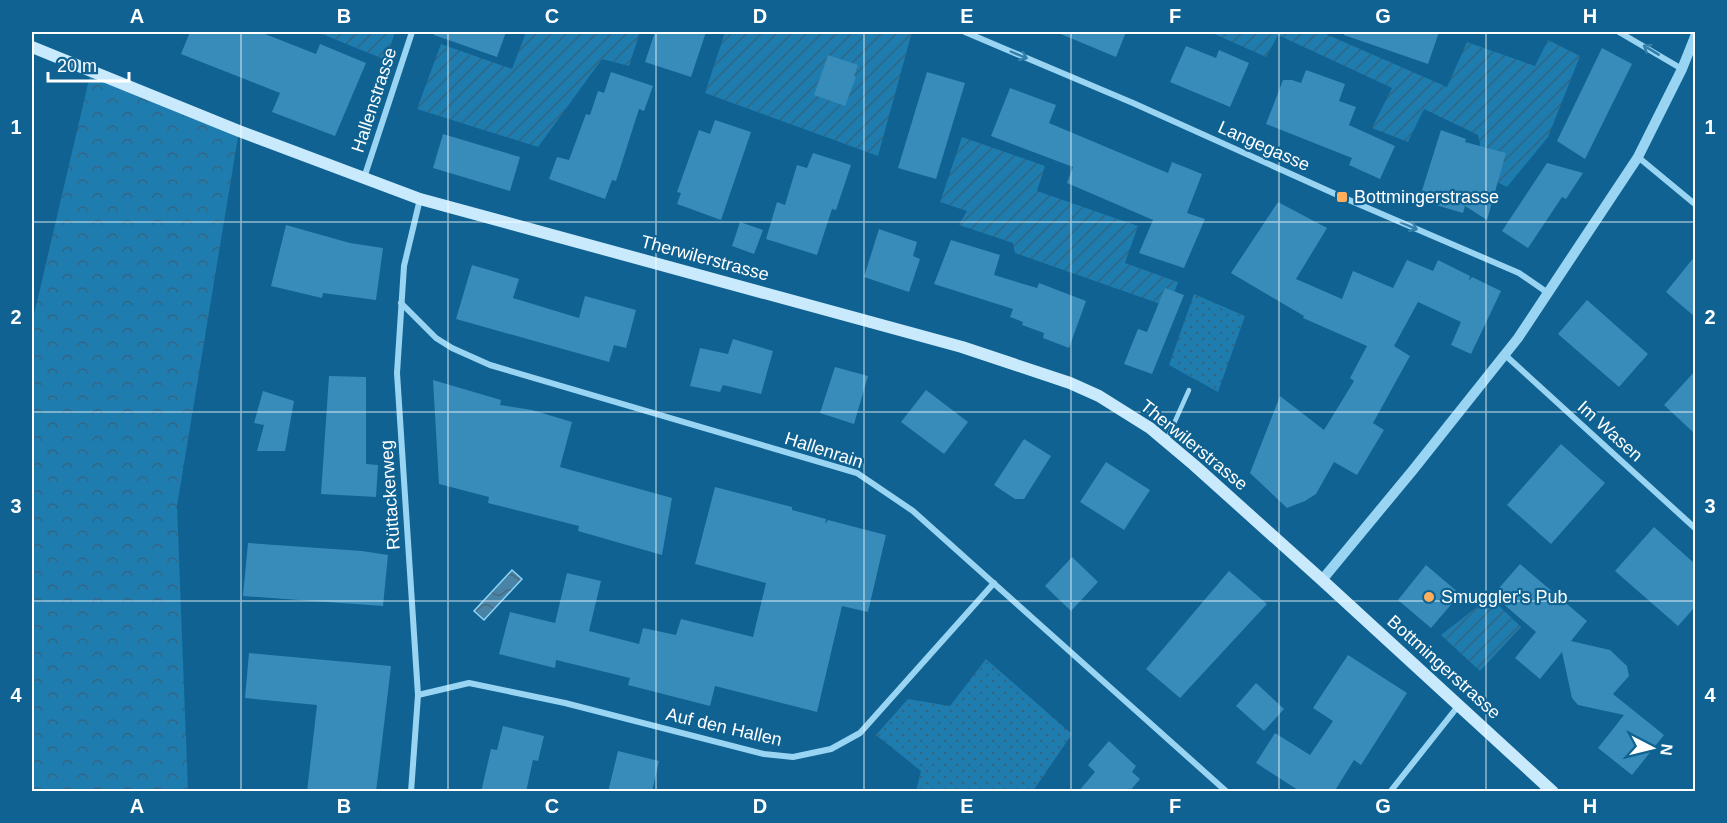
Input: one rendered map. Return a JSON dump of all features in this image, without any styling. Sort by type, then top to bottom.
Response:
[{"type":"main road","name":"Therwilerstrasse","points":[[32,47],[239,131],[420,198],[963,347],[1070,383],[1099,396],[1150,428],[1322,580]]},
{"type":"main road","name":"Bottmingerstrasse","points":[[1322,580],[1552,792]]},
{"type":"street","name":"Hallenstrasse","points":[[364,178],[412,32]]},
{"type":"street","name":"Langegasse","points":[[966,32],[1519,273],[1548,293]]},
{"type":"street","points":[[1619,32],[1682,69]]},
{"type":"street","points":[[1322,580],[1413,470],[1504,354],[1548,293],[1638,157],[1682,69],[1695,34]]},
{"type":"street","points":[[1638,157],[1695,205]]},
{"type":"street","name":"Rüttackerweg","points":[[411,792],[418,695],[397,373],[404,266],[420,198]]},
{"type":"street","name":"Hallenrain","points":[[401,303],[436,338],[490,365],[857,473],[913,511],[1227,792]]},
{"type":"street","name":"Im Wasen","points":[[1504,354],[1695,529]]},
{"type":"street","name":"Auf den Hallen","points":[[418,695],[469,683],[565,703],[764,754],[793,757],[831,750],[860,733],[994,584]]},
{"type":"street","points":[[1390,792],[1459,705]]},
{"type":"lane","points":[[1166,441],[1189,390]]},
{"type":"green space","points":[[317,32],[395,32],[386,60]]},
{"type":"green space","points":[[526,32],[640,32],[629,66],[602,59],[538,147],[417,109],[441,44],[512,69]]},
{"type":"green space","points":[[725,32],[912,32],[878,156],[705,93]]},
{"type":"green space","points":[[1210,32],[1321,32],[1447,87],[1467,42],[1535,66],[1548,40],[1580,56],[1548,137],[1507,187],[1487,177],[1478,135],[1424,109],[1408,142],[1372,128],[1392,88],[1278,35],[1266,57]]},
{"type":"green space","points":[[91,71],[239,131],[177,506],[188,791],[32,792],[32,323]]},
{"type":"green space","points":[[962,137],[1045,166],[1037,191],[1138,226],[1125,263],[1178,282],[1169,307],[1015,253],[1013,243],[959,225],[967,211],[940,202]]},
{"type":"green space","points":[[1194,294],[1245,316],[1218,392],[1169,365]]},
{"type":"green space","points":[[1490,597],[1521,627],[1480,671],[1441,635]]},
{"type":"green space","points":[[986,659],[1072,734],[1033,791],[916,791],[921,771],[876,735],[908,699],[950,706]]},
{"type":"water","points":[[512,570],[522,579],[484,620],[474,611]]},
{"type":"building","points":[[190,32],[260,32],[316,54],[320,44],[366,63],[335,136],[272,112],[280,93],[181,54]]},
{"type":"building","points":[[434,32],[506,32],[497,57],[434,35]]},
{"type":"building","points":[[655,32],[706,32],[691,77],[645,62]]},
{"type":"building","points":[[1056,32],[1126,32],[1116,57]]},
{"type":"building","points":[[1344,32],[1439,32],[1428,64],[1344,35]]},
{"type":"building","points":[[1186,46],[1216,58],[1219,50],[1249,63],[1230,107],[1170,82]]},
{"type":"building","points":[[1602,48],[1632,64],[1585,159],[1557,141]]},
{"type":"building","points":[[828,55],[858,65],[845,106],[814,95]]},
{"type":"building","points":[[1306,70],[1345,84],[1339,101],[1356,107],[1349,125],[1395,146],[1380,179],[1349,165],[1352,158],[1266,124],[1283,80],[1301,83]]},
{"type":"building","points":[[611,72],[653,86],[644,111],[639,109],[616,181],[612,180],[605,199],[549,179],[557,157],[569,160],[586,114],[590,115],[598,91],[604,93]]},
{"type":"building","points":[[927,72],[965,83],[936,179],[898,168]]},
{"type":"building","points":[[1010,88],[1056,105],[1049,123],[1168,173],[1172,162],[1202,174],[1187,213],[1205,219],[1184,268],[1139,253],[1153,220],[1067,183],[1073,167],[991,136]]},
{"type":"building","points":[[715,120],[751,132],[721,220],[677,204],[681,193],[677,192],[699,130],[710,134]]},
{"type":"building","points":[[1441,130],[1466,139],[1465,142],[1506,153],[1487,220],[1465,206],[1463,213],[1419,200]]},
{"type":"building","points":[[443,134],[520,157],[510,191],[433,168]]},
{"type":"building","points":[[813,153],[851,165],[836,210],[832,209],[817,255],[766,239],[777,202],[785,205],[797,165],[807,168]]},
{"type":"building","points":[[1547,163],[1583,173],[1566,199],[1562,197],[1528,248],[1502,231]]},
{"type":"building","points":[[1278,202],[1327,228],[1296,279],[1342,299],[1353,271],[1393,288],[1407,260],[1433,271],[1438,260],[1470,276],[1469,281],[1472,277],[1501,291],[1471,354],[1451,345],[1461,322],[1418,302],[1394,346],[1410,356],[1373,423],[1384,430],[1357,475],[1334,462],[1316,494],[1287,508],[1250,473],[1280,396],[1324,430],[1354,381],[1350,378],[1367,346],[1303,318],[1304,316],[1231,273]]},
{"type":"building","points":[[740,222],[763,230],[754,254],[732,246]]},
{"type":"building","points":[[286,225],[350,243],[383,248],[376,300],[323,293],[322,298],[271,286]]},
{"type":"building","points":[[879,229],[917,242],[913,256],[920,259],[909,292],[864,277]]},
{"type":"building","points":[[951,240],[1000,255],[994,275],[1037,288],[1039,283],[1086,301],[1069,348],[1043,338],[1044,333],[1022,325],[1023,322],[1010,317],[1013,309],[934,284]]},
{"type":"building","points":[[1695,256],[1695,317],[1666,292]]},
{"type":"building","points":[[472,265],[519,279],[513,298],[579,318],[585,296],[636,310],[626,348],[614,345],[609,362],[456,319]]},
{"type":"building","points":[[1165,288],[1184,295],[1152,374],[1124,364],[1138,329],[1147,332]]},
{"type":"building","points":[[1587,300],[1648,354],[1619,387],[1558,334]]},
{"type":"building","points":[[733,339],[773,351],[761,394],[723,385],[720,392],[690,386],[700,348],[728,354]]},
{"type":"building","points":[[835,367],[868,376],[854,424],[820,413]]},
{"type":"building","points":[[1695,371],[1695,434],[1664,405]]},
{"type":"building","points":[[329,376],[366,377],[366,464],[378,465],[376,497],[321,494]]},
{"type":"building","points":[[433,380],[501,400],[500,405],[532,410],[572,422],[560,467],[672,498],[662,555],[578,531],[579,526],[488,503],[489,497],[439,484]]},
{"type":"building","points":[[926,390],[968,422],[944,454],[901,422]]},
{"type":"building","points":[[263,391],[294,401],[285,451],[257,451],[264,425],[254,423]]},
{"type":"building","points":[[1024,439],[1051,456],[1024,499],[1015,499],[994,485]]},
{"type":"building","points":[[1561,444],[1605,483],[1551,544],[1507,505]]},
{"type":"building","points":[[1106,462],[1150,490],[1124,530],[1080,502]]},
{"type":"building","points":[[715,487],[792,507],[792,510],[826,519],[825,524],[828,520],[886,535],[868,612],[842,606],[817,712],[715,686],[710,706],[628,685],[630,678],[556,660],[555,668],[499,654],[510,612],[555,623],[567,573],[601,581],[589,631],[639,644],[643,628],[676,635],[681,619],[753,637],[766,583],[695,564]]},
{"type":"building","points":[[1654,527],[1695,564],[1695,607],[1678,626],[1615,571]]},
{"type":"building","points":[[248,543],[388,555],[383,606],[243,596]]},
{"type":"building","points":[[1072,557],[1098,582],[1071,611],[1045,586]]},
{"type":"building","points":[[1520,564],[1587,621],[1571,641],[1610,650],[1627,666],[1629,676],[1613,694],[1664,735],[1632,775],[1598,748],[1624,715],[1578,705],[1572,698],[1562,652],[1540,679],[1515,658],[1536,632],[1493,595]]},
{"type":"building","name":"Smuggler's Pub","points":[[1426,565],[1460,594],[1431,628],[1398,600]]},
{"type":"building","points":[[1229,571],[1267,604],[1180,698],[1146,669]]},
{"type":"building","points":[[249,653],[391,666],[376,792],[307,792],[317,705],[245,698]]},
{"type":"building","points":[[1348,655],[1407,693],[1361,765],[1354,760],[1334,792],[1301,792],[1256,763],[1275,733],[1310,755],[1333,721],[1313,708]]},
{"type":"building","points":[[1256,683],[1284,709],[1264,731],[1236,706]]},
{"type":"building","points":[[503,726],[544,736],[538,761],[533,760],[526,792],[481,792],[491,749],[497,750]]},
{"type":"building","points":[[1109,741],[1136,766],[1132,772],[1140,779],[1129,792],[1078,792],[1095,772],[1088,765]]},
{"type":"building","points":[[618,751],[659,761],[652,792],[608,792]]},
{"type":"place","name":"Bottmingerstrasse","points":[[1342,197]]},
{"type":"place","name":"Smuggler's Pub","points":[[1429,597]]}]
